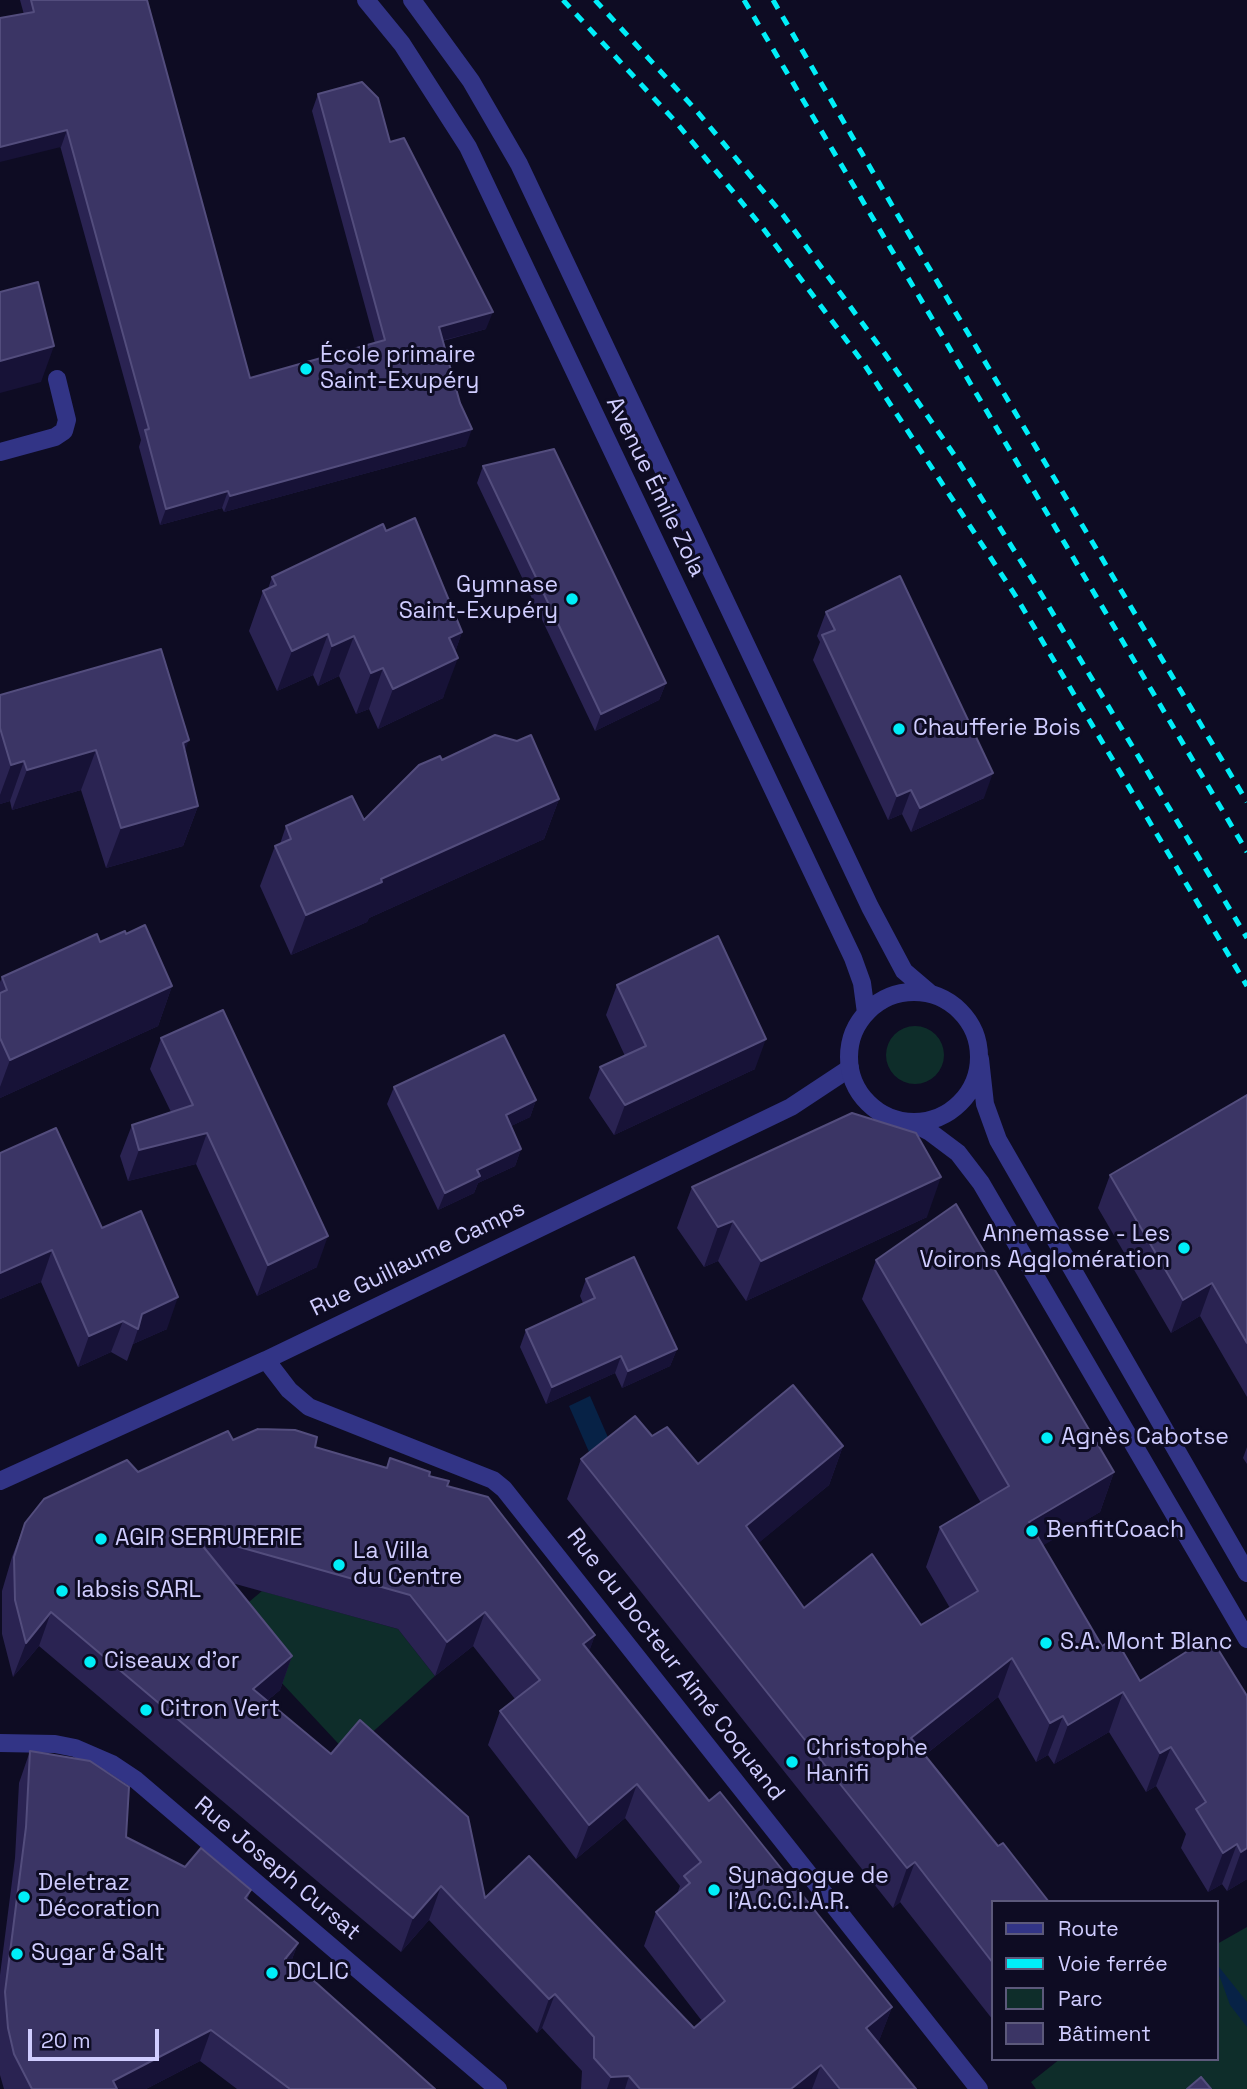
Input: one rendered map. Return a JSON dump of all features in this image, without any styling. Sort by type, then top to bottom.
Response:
[{"type":"street","name":"Avenue Émile Zola","points":[[366,0],[402,44],[468,147],[853,958],[862,983],[866,1013]]},
{"type":"street","name":"Avenue Émile Zola","points":[[412,0],[471,81],[519,164],[870,907],[904,971],[931,994]]},
{"type":"street","points":[[0,453],[55,438],[64,431],[67,420],[57,379]]},
{"type":"street","points":[[1247,1573],[998,1140],[985,1104],[978,1043],[967,1020],[955,1006],[931,994],[908,992],[893,995],[866,1013],[852,1041],[850,1068],[862,1094],[875,1108],[891,1118],[910,1122],[930,1132],[958,1153],[981,1183],[1247,1639]]},
{"type":"street","points":[[910,1122],[934,1119],[955,1108],[974,1082],[979,1059]]},
{"type":"street","name":"Rue Guillaume Camps","points":[[0,1481],[266,1360],[791,1107],[850,1068]]},
{"type":"street","name":"Rue du Docteur Aimé Coquand","points":[[266,1360],[289,1390],[309,1406],[493,1480],[512,1497],[979,2089]]},
{"type":"street","name":"Rue Joseph Cursat","points":[[0,1743],[55,1744],[75,1748],[112,1764],[136,1780],[498,2089]]},
{"type":"green space","points":[[915,1026],[936,1034],[944,1055],[936,1076],[915,1084],[894,1076],[886,1055],[894,1034]]},
{"type":"green space","points":[[262,1591],[398,1629],[435,1676],[348,1754],[225,1622]]},
{"type":"green space","points":[[1247,1927],[1247,2089],[1036,2089],[1031,2082],[1057,2061],[1219,2061],[1219,1943]]},
{"type":"water","points":[[590,1396],[610,1442],[589,1452],[569,1406]]},
{"type":"water","points":[[1219,1967],[1247,2002],[1247,2027],[1230,2005]]},
{"type":"building","points":[[31,0],[147,0],[250,378],[385,340],[318,94],[362,82],[378,98],[390,142],[404,138],[493,312],[439,327],[460,403],[472,429],[230,496],[228,491],[166,509],[145,430],[149,429],[67,130],[0,147],[0,18],[34,12]]},
{"type":"building","points":[[38,282],[54,346],[0,361],[0,292]]},
{"type":"building","name":"Gymnase Saint-Exupéry","points":[[554,449],[666,683],[601,714],[483,466]]},
{"type":"building","points":[[415,518],[462,632],[449,638],[458,658],[393,689],[383,668],[371,673],[354,636],[332,646],[328,634],[292,651],[263,591],[276,585],[272,577],[383,524],[386,531]]},
{"type":"building","name":"Chaufferie Bois","points":[[900,576],[993,773],[920,808],[911,790],[897,796],[822,635],[835,630],[826,612]]},
{"type":"building","points":[[161,649],[189,740],[183,743],[198,806],[121,828],[96,750],[27,770],[24,761],[11,765],[0,728],[0,695]]},
{"type":"building","points":[[495,735],[517,741],[531,735],[559,799],[306,915],[275,846],[291,839],[286,826],[352,796],[364,820],[419,765],[440,756],[442,760]]},
{"type":"building","points":[[145,925],[172,986],[10,1060],[0,1038],[0,993],[7,990],[2,977],[97,934],[100,942]]},
{"type":"building","points":[[718,936],[766,1039],[625,1105],[600,1067],[646,1046],[617,985]]},
{"type":"building","points":[[223,1010],[328,1236],[268,1265],[207,1133],[139,1150],[132,1125],[193,1105],[161,1038]]},
{"type":"building","points":[[504,1035],[536,1100],[506,1115],[521,1149],[477,1170],[480,1176],[445,1193],[394,1087]]},
{"type":"building","name":"Annemasse - Les Voirons Agglomération","points":[[1247,1095],[1247,1343],[1212,1283],[1183,1300],[1110,1175]]},
{"type":"building","points":[[852,1113],[916,1133],[941,1177],[761,1261],[733,1221],[718,1227],[692,1187]]},
{"type":"building","points":[[56,1128],[102,1228],[141,1211],[178,1297],[142,1314],[138,1329],[123,1321],[89,1336],[52,1250],[0,1273],[0,1153]]},
{"type":"building","points":[[956,1204],[1114,1472],[1029,1522],[1102,1646],[1115,1638],[1140,1681],[1202,1642],[1207,1651],[1216,1646],[1247,1696],[1247,1848],[1241,1852],[1237,1844],[1223,1853],[1196,1809],[1206,1802],[1171,1747],[1160,1753],[1123,1692],[1068,1725],[1063,1716],[1050,1723],[1012,1658],[911,1738],[998,1846],[1003,1843],[1047,1900],[992,1900],[992,1962],[915,1862],[907,1868],[581,1459],[635,1416],[652,1436],[667,1427],[698,1464],[793,1385],[843,1446],[746,1526],[804,1608],[872,1554],[921,1625],[978,1591],[940,1527],[1009,1486],[876,1260]]},
{"type":"building","points":[[634,1257],[677,1349],[628,1371],[621,1356],[552,1387],[526,1330],[595,1298],[586,1279]]},
{"type":"building","points":[[258,1429],[295,1430],[317,1437],[315,1447],[387,1468],[390,1458],[430,1472],[429,1476],[449,1481],[447,1486],[488,1497],[595,1635],[583,1644],[709,1801],[720,1792],[892,2007],[866,2028],[916,2089],[840,2089],[821,2065],[791,2089],[640,2089],[629,2076],[611,2077],[594,2058],[594,2037],[555,1994],[549,1999],[441,1886],[413,1918],[51,1612],[26,1643],[15,1600],[14,1557],[25,1523],[44,1499],[127,1460],[138,1472],[228,1431],[233,1440]],"holes":[[[193,1534],[410,1595],[447,1642],[485,1612],[540,1680],[500,1711],[589,1825],[637,1784],[701,1862],[684,1876],[690,1883],[656,1912],[725,2001],[694,2028],[529,1856],[485,1898],[468,1817],[360,1720],[331,1754],[253,1689],[292,1656]]]},
{"type":"building","points":[[30,1751],[90,1761],[129,1787],[126,1837],[185,1867],[201,1848],[251,1890],[245,1898],[298,1943],[285,1959],[294,1963],[435,2089],[290,2089],[211,2030],[113,2081],[117,2089],[32,2089],[14,2054],[8,2028],[5,1992],[26,1827]]},
{"type":"building","points":[[1201,2077],[1211,2089],[1187,2089]]},
{"type":"railway","points":[[563,0],[675,121],[762,227],[864,364],[1015,595],[1247,986]]},
{"type":"railway","points":[[595,0],[695,109],[783,215],[885,354],[957,459],[1037,587],[1247,938]]},
{"type":"railway","points":[[744,0],[1247,852]]},
{"type":"railway","points":[[773,0],[1247,802]]},
{"type":"place","name":"École primaire Saint-Exupéry","points":[[306,369]]},
{"type":"place","name":"Gymnase Saint-Exupéry","points":[[572,599]]},
{"type":"place","name":"Chaufferie Bois","points":[[899,729]]},
{"type":"place","name":"Annemasse - Les Voirons Agglomération","points":[[1184,1248]]},
{"type":"place","name":"Agnès Cabotse","points":[[1047,1438]]},
{"type":"place","name":"BenfitCoach","points":[[1032,1531]]},
{"type":"place","name":"AGIR SERRURERIE","points":[[101,1539]]},
{"type":"place","name":"La Villa du Centre","points":[[339,1565]]},
{"type":"place","name":"Iabsis SARL","points":[[62,1591]]},
{"type":"place","name":"S.A. Mont Blanc","points":[[1046,1643]]},
{"type":"place","name":"Ciseaux d'or","points":[[90,1662]]},
{"type":"place","name":"Citron Vert","points":[[146,1710]]},
{"type":"place","name":"Christophe Hanifi","points":[[792,1762]]},
{"type":"place","name":"Synagogue de l'A.C.C.I.A.R.","points":[[714,1890]]},
{"type":"place","name":"Deletraz Décoration","points":[[24,1897]]},
{"type":"place","name":"Sugar & Salt","points":[[17,1954]]},
{"type":"place","name":"DCLIC","points":[[272,1973]]}]
